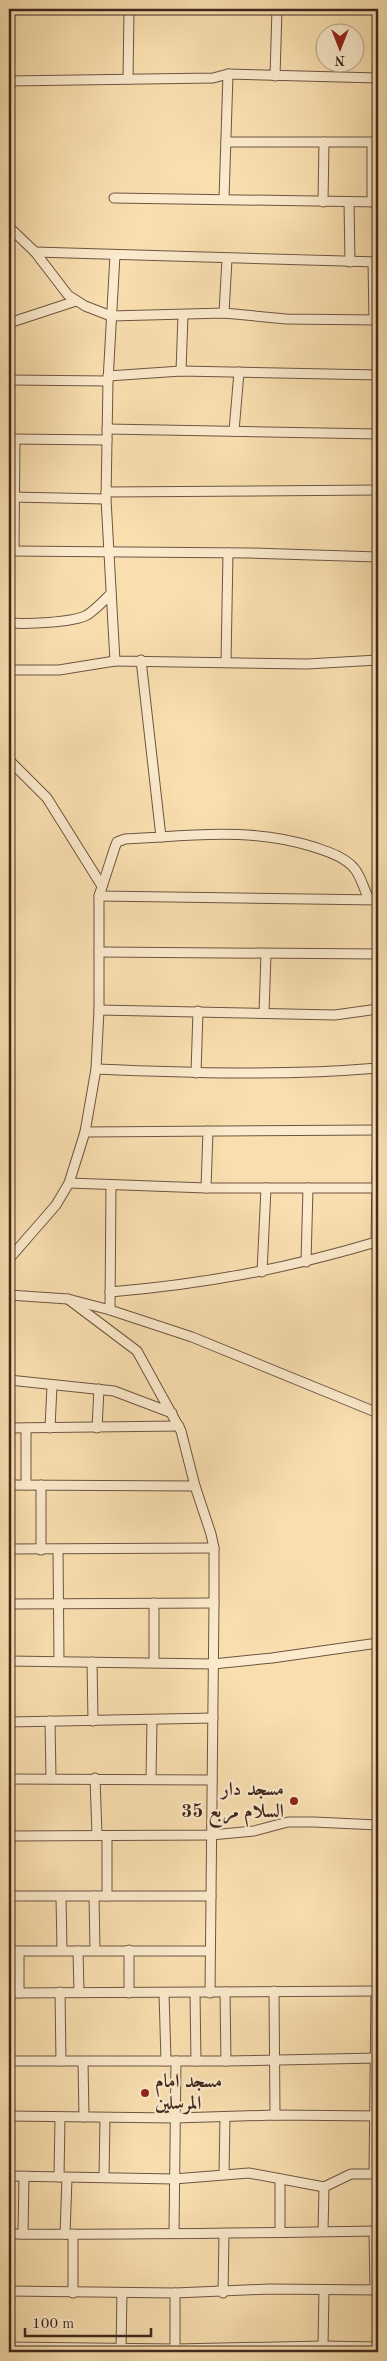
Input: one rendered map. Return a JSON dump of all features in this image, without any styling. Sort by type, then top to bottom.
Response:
[{"type":"street","points":[[128,9],[128,78]]},
{"type":"street","points":[[275,76],[277,9]]},
{"type":"street","points":[[224,199],[228,74]]},
{"type":"street","points":[[9,81],[213,78],[228,74],[378,78]]},
{"type":"street","points":[[114,198],[375,202],[375,142],[226,142]]},
{"type":"street","points":[[323,202],[324,142]]},
{"type":"street","points":[[349,202],[350,262]]},
{"type":"street","points":[[9,228],[35,252],[68,295],[76,301],[111,316],[224,313],[286,319],[376,320],[376,262],[35,252]]},
{"type":"street","points":[[114,661],[106,496],[108,378],[115,255]]},
{"type":"street","points":[[224,313],[227,259]]},
{"type":"street","points":[[9,323],[76,301]]},
{"type":"street","points":[[181,371],[183,315]]},
{"type":"street","points":[[9,380],[108,378],[181,371],[378,375]]},
{"type":"street","points":[[234,431],[239,372]]},
{"type":"street","points":[[107,429],[378,434]]},
{"type":"street","points":[[107,440],[12,439],[11,551],[108,551],[378,557]]},
{"type":"street","points":[[12,497],[378,490]]},
{"type":"street","points":[[226,662],[228,553]]},
{"type":"street","points":[[9,623],[32,623],[78,618],[87,614],[111,594]]},
{"type":"street","points":[[141,660],[161,837]]},
{"type":"street","points":[[9,670],[59,670],[114,661],[141,660],[307,664],[378,660]]},
{"type":"street","points":[[9,760],[47,798],[102,886]]},
{"type":"street","points":[[9,1259],[56,1205],[69,1183],[85,1132],[96,1069],[99,1010],[99,896],[117,842],[125,839],[207,834],[248,834],[292,840],[342,858],[355,869],[374,900]]},
{"type":"street","points":[[99,896],[374,900]]},
{"type":"street","points":[[99,952],[378,954]]},
{"type":"street","points":[[264,1013],[266,954]]},
{"type":"street","points":[[99,1010],[335,1015],[378,1009]]},
{"type":"street","points":[[196,1073],[198,1012]]},
{"type":"street","points":[[96,1069],[196,1073],[295,1073],[378,1068]]},
{"type":"street","points":[[378,1118],[376,1242],[378,1255]]},
{"type":"street","points":[[85,1132],[378,1130]]},
{"type":"street","points":[[206,1188],[208,1131]]},
{"type":"street","points":[[69,1183],[206,1188],[378,1188]]},
{"type":"street","points":[[110,1310],[111,1184]]},
{"type":"street","points":[[262,1272],[266,1188]]},
{"type":"street","points":[[306,1262],[308,1188]]},
{"type":"street","points":[[110,1292],[222,1280],[306,1262],[376,1242]]},
{"type":"street","points":[[9,1295],[68,1299],[110,1310],[192,1337],[378,1413]]},
{"type":"street","points":[[68,1299],[137,1351],[179,1426],[214,1548],[210,1993]]},
{"type":"street","points":[[9,1380],[114,1391],[172,1413]]},
{"type":"street","points":[[50,1428],[52,1386]]},
{"type":"street","points":[[97,1428],[99,1389]]},
{"type":"street","points":[[9,1428],[179,1426]]},
{"type":"street","points":[[26,1428],[26,1484]]},
{"type":"street","points":[[9,1484],[195,1486]]},
{"type":"street","points":[[41,1485],[41,1550]]},
{"type":"street","points":[[9,1550],[214,1548]]},
{"type":"street","points":[[58,1550],[59,1661]]},
{"type":"street","points":[[154,1603],[154,1662]]},
{"type":"street","points":[[9,1604],[214,1603]]},
{"type":"street","points":[[9,1661],[213,1664],[378,1643]]},
{"type":"street","points":[[92,1662],[93,1721]]},
{"type":"street","points":[[9,1722],[213,1718]]},
{"type":"street","points":[[150,1779],[152,1720]]},
{"type":"street","points":[[50,1721],[51,1779]]},
{"type":"street","points":[[95,1778],[97,1836]]},
{"type":"street","points":[[9,1779],[212,1780]]},
{"type":"street","points":[[9,1836],[211,1835],[254,1831],[288,1822],[378,1825]]},
{"type":"street","points":[[107,1836],[107,1896]]},
{"type":"street","points":[[9,1896],[210,1896]]},
{"type":"street","points":[[94,1896],[95,1950]]},
{"type":"street","points":[[61,1897],[62,1950]]},
{"type":"street","points":[[19,1950],[19,1993]]},
{"type":"street","points":[[78,1950],[79,1992]]},
{"type":"street","points":[[9,1951],[129,1950],[210,1952]]},
{"type":"street","points":[[129,1950],[129,1993]]},
{"type":"street","points":[[274,1991],[275,2115]]},
{"type":"street","points":[[9,1993],[377,1991],[376,2174],[351,2174],[324,2188],[250,2173],[174,2179],[9,2176]]},
{"type":"street","points":[[60,1992],[61,2061]]},
{"type":"street","points":[[225,1992],[226,2061]]},
{"type":"street","points":[[164,1993],[166,2061]]},
{"type":"street","points":[[195,1993],[196,2061]]},
{"type":"street","points":[[9,2061],[226,2061],[377,2058]]},
{"type":"street","points":[[174,2232],[176,2061]]},
{"type":"street","points":[[83,2062],[84,2117]]},
{"type":"street","points":[[9,2116],[225,2118],[275,2115],[376,2116]]},
{"type":"street","points":[[60,2117],[73,2292]]},
{"type":"street","points":[[104,2177],[105,2118]]},
{"type":"street","points":[[224,2174],[225,2118]]},
{"type":"street","points":[[23,2234],[24,2176]]},
{"type":"street","points":[[280,2178],[280,2232]]},
{"type":"street","points":[[323,2231],[324,2188]]},
{"type":"street","points":[[9,2234],[174,2232],[224,2234],[376,2231],[377,2290],[269,2289],[223,2293],[9,2291]]},
{"type":"street","points":[[223,2293],[224,2234]]},
{"type":"street","points":[[323,2346],[324,2290]]},
{"type":"street","points":[[116,2350],[122,2293]]},
{"type":"street","points":[[176,2293],[176,2349]]},
{"type":"street","points":[[9,2347],[56,2350],[250,2350],[323,2346],[374,2349]]},
{"type":"place","name":"مسجد دار السلام مربع 35","points":[[294,1801]]},
{"type":"place","name":"مسجد امام المرسلين","points":[[145,2093]]}]
